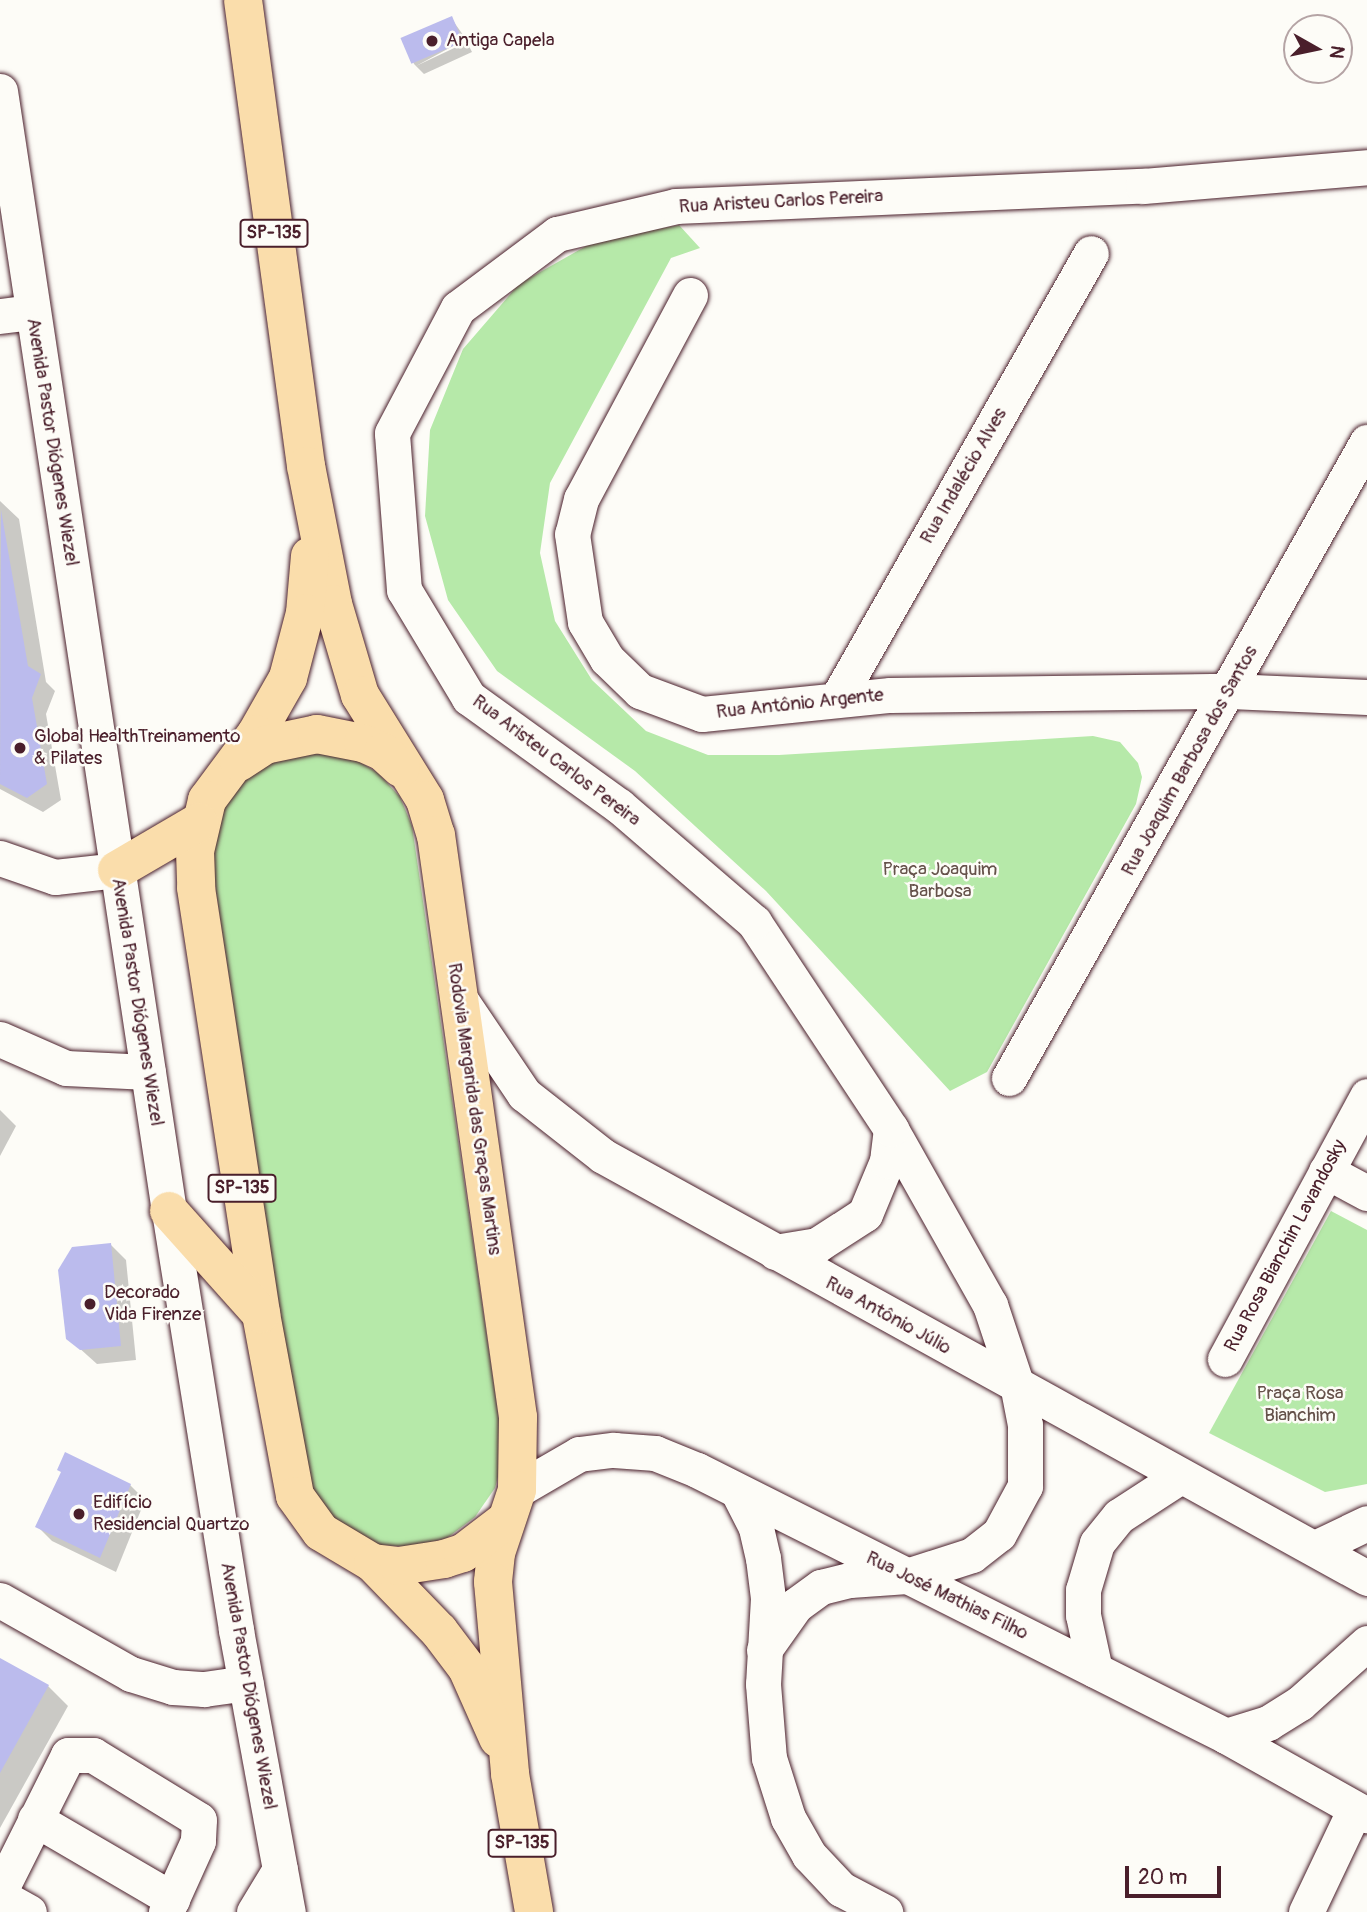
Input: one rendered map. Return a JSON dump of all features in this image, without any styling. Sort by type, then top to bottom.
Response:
[{"type":"main road","name":"Rodovia Margarida das Graças Martins","points":[[243,0],[306,466],[351,672],[425,800],[436,835],[518,1417],[511,1506],[493,1582],[510,1774],[534,1912]]},
{"type":"main road","name":"Rodovia Margarida das Graças Martins","points":[[306,466],[310,579],[298,647],[274,705],[219,779],[199,822],[196,888],[261,1314],[295,1496],[321,1532],[373,1563],[439,1631],[467,1668],[510,1774]]},
{"type":"main road","points":[[219,779],[265,745],[317,734],[363,743],[383,752],[411,777]]},
{"type":"main road","points":[[117,870],[199,822]]},
{"type":"main road","points":[[169,1211],[261,1314]]},
{"type":"main road","points":[[373,1563],[398,1566],[444,1559],[463,1553],[511,1506]]},
{"type":"street","name":"Avenida Pastor Diógenes Wiezel","points":[[0,90],[16,314],[117,870],[246,1683],[288,1912]]},
{"type":"street","name":"Rua Aristeu Carlos Pereira","points":[[764,1650],[796,1605],[821,1587],[907,1576],[972,1555],[999,1534],[1015,1512],[1025,1486],[1027,1460],[1018,1389],[990,1305],[891,1129],[754,922],[619,806],[469,698],[404,590],[392,432],[458,308],[557,234],[676,206],[1143,186],[1367,167]]},
{"type":"street","name":"Rua Indalécio Alves","points":[[837,699],[1091,253]]},
{"type":"street","name":"Rua Antônio Argente","points":[[690,295],[581,499],[572,534],[585,622],[607,659],[640,691],[702,714],[837,699],[1230,691],[1367,697]]},
{"type":"street","name":"Rua Joaquim Barbosa dos Santos","points":[[1009,1078],[1230,691],[1367,442]]},
{"type":"street","points":[[0,858],[55,877],[117,870]]},
{"type":"street","name":"Rua Antônio Júlio","points":[[458,996],[503,1068],[524,1094],[562,1127],[658,1189],[1179,1477],[1317,1547],[1367,1578]]},
{"type":"street","points":[[0,1039],[66,1068],[148,1072]]},
{"type":"street","name":"Rua Rosa Bianchin Lavandosky","points":[[1224,1359],[1367,1096]]},
{"type":"street","points":[[775,1252],[817,1245],[865,1214],[887,1161],[891,1129]]},
{"type":"street","points":[[1326,1171],[1367,1193]]},
{"type":"street","name":"Rua José Mathias Filho","points":[[511,1506],[579,1454],[614,1450],[655,1453],[1226,1736],[1361,1812]]},
{"type":"street","points":[[1095,1670],[1083,1615],[1083,1590],[1097,1543],[1119,1516],[1179,1477]]},
{"type":"street","points":[[739,1494],[756,1528],[763,1558],[768,1598],[764,1650],[769,1758],[788,1818],[809,1855],[841,1889],[885,1912]]},
{"type":"street","points":[[1317,1547],[1367,1523]]},
{"type":"street","points":[[0,1600],[131,1674],[173,1687],[204,1689],[246,1683]]},
{"type":"street","points":[[1226,1736],[1268,1723],[1300,1703],[1367,1643]]},
{"type":"street","points":[[0,1891],[35,1819],[68,1755],[93,1755],[185,1809],[199,1819],[198,1841],[169,1906],[35,1819]]},
{"type":"street","points":[[1306,1912],[1361,1812]]},
{"type":"street","points":[[254,1912],[280,1869]]},
{"type":"street","points":[[0,1896],[29,1912]]},
{"type":"green space","name":"Praça Joaquim Barbosa","points":[[679,225],[700,248],[671,258],[550,483],[540,553],[555,621],[592,680],[646,731],[708,755],[779,755],[1093,736],[1120,742],[1138,763],[1142,777],[1136,804],[987,1072],[950,1091],[766,891],[635,771],[497,671],[448,600],[425,516],[430,430],[463,349],[519,284],[595,241]]},
{"type":"green space","points":[[319,749],[350,756],[378,773],[400,797],[412,826],[504,1454],[495,1488],[475,1517],[447,1538],[413,1547],[379,1545],[347,1531],[321,1508],[305,1476],[209,846],[216,814],[257,765]]},
{"type":"green space","name":"Praça Rosa Bianchim","points":[[1331,1211],[1367,1230],[1367,1484],[1325,1492],[1209,1433]]},
{"type":"building","name":"Antiga Capela","points":[[452,16],[463,42],[411,64],[400,38]]},
{"type":"building","name":"Global HealthTreinamento & Pilates","points":[[1,510],[28,666],[41,674],[32,698],[47,784],[27,798],[0,784]]},
{"type":"building","name":"Decorado Vida Firenze","points":[[111,1243],[121,1346],[80,1350],[66,1339],[58,1270],[72,1247]]},
{"type":"building","name":"Edifício Residencial Quartzo","points":[[65,1452],[131,1484],[100,1558],[35,1527],[61,1472],[57,1470]]},
{"type":"building","points":[[0,1658],[49,1685],[0,1773]]},
{"type":"place","name":"Antiga Capela","points":[[432,41]]},
{"type":"place","name":"Global HealthTreinamento & Pilates","points":[[20,748]]},
{"type":"place","name":"Decorado Vida Firenze","points":[[90,1304]]},
{"type":"place","name":"Edifício Residencial Quartzo","points":[[79,1514]]}]
